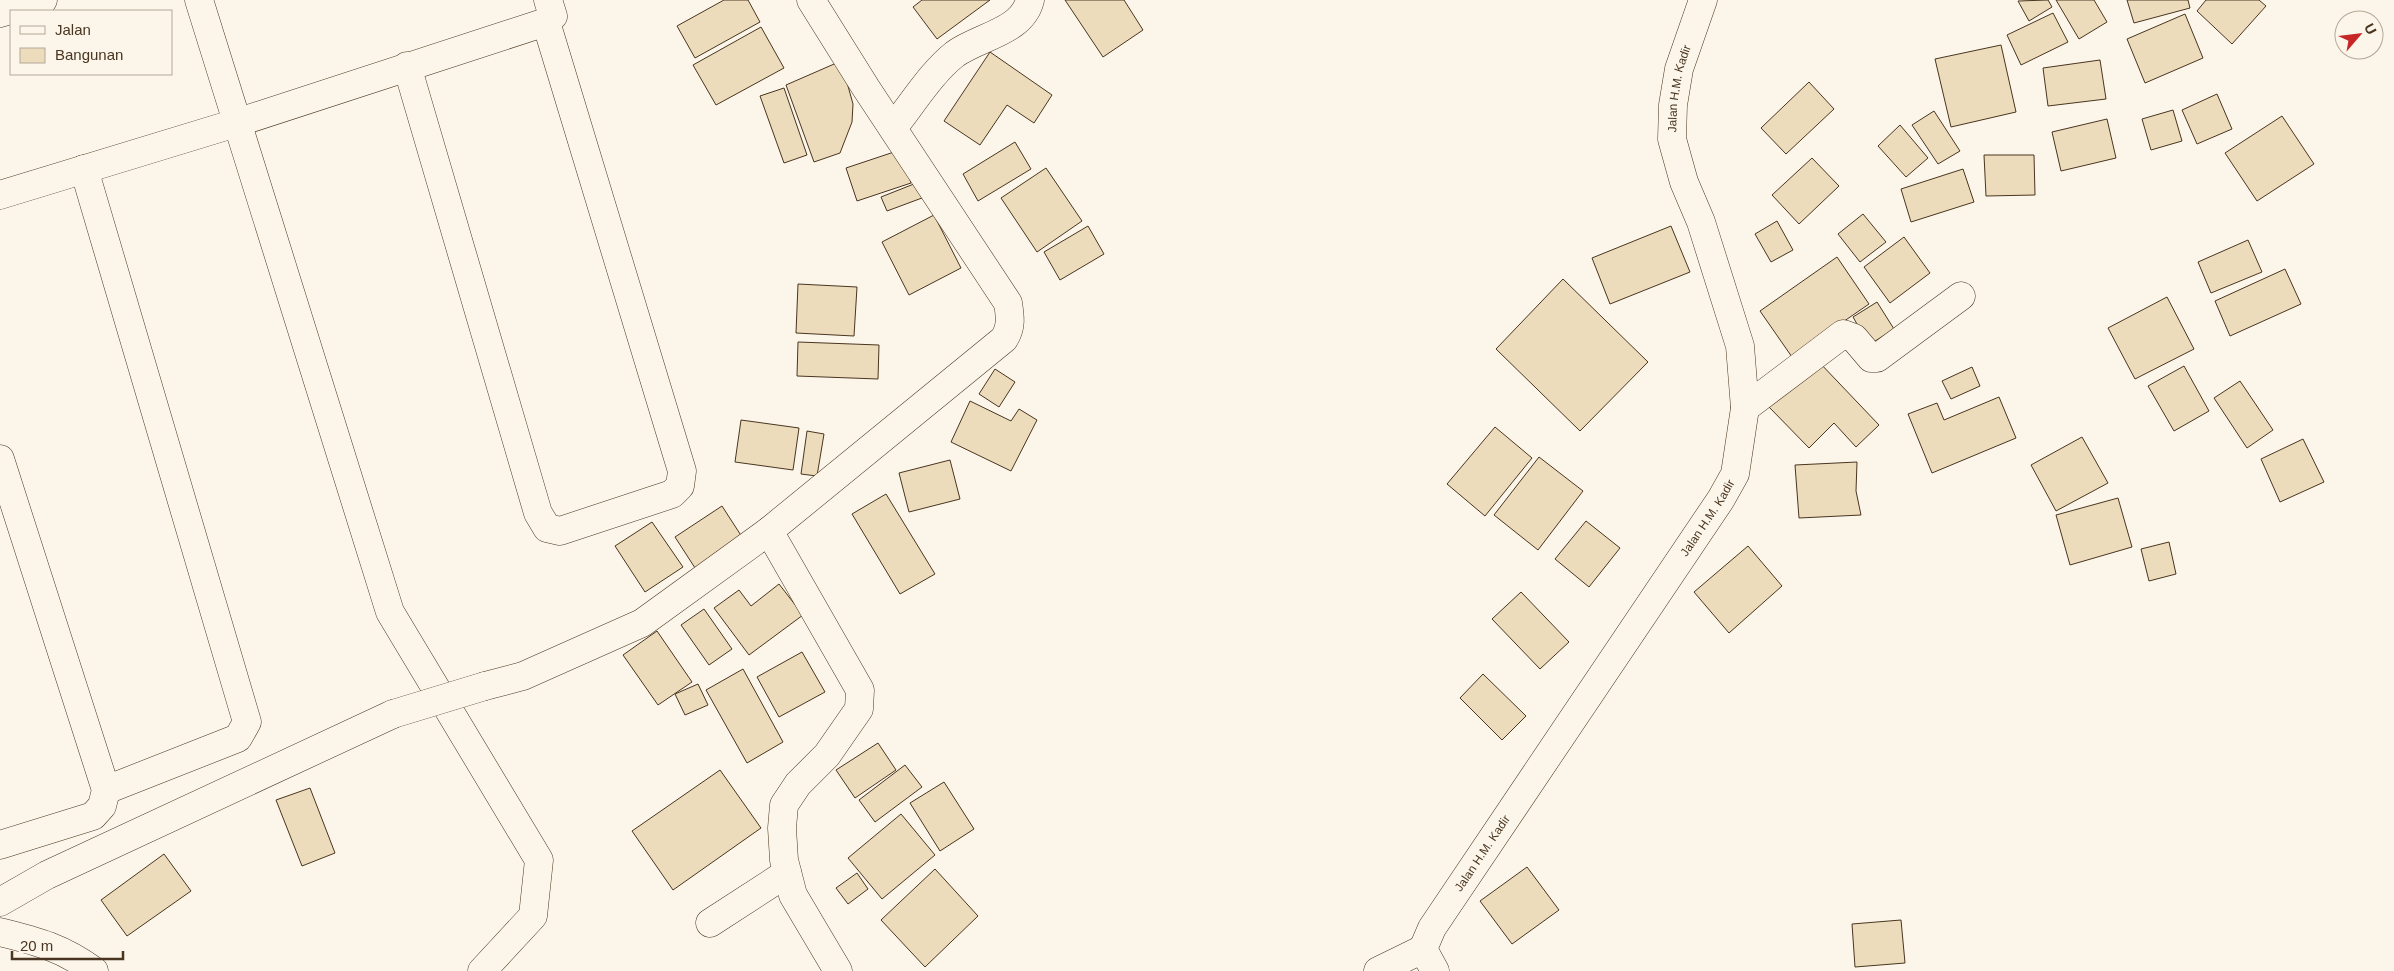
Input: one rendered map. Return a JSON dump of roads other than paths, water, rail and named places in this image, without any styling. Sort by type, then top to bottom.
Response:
[{"type":"street","points":[[0,13],[43,0]]},
{"type":"street","points":[[199,0],[390,612],[539,860],[533,916],[486,970]]},
{"type":"street","points":[[0,902],[47,875],[393,714],[523,676],[642,623],[769,531],[1004,339],[1010,330],[1008,302],[812,0]]},
{"type":"street","points":[[894,128],[940,68],[968,45],[1019,21],[1028,11],[1030,0]]},
{"type":"street","name":"Jalan H.M. Kadir","points":[[1429,960],[1432,928],[1721,498],[1735,474],[1745,408],[1740,346],[1701,222],[1684,182],[1672,139],[1672,105],[1679,69],[1703,0]]},
{"type":"street","points":[[0,195],[236,122],[407,66],[547,11],[682,471],[680,486],[672,494],[560,532],[547,528],[538,513],[407,66]]},
{"type":"street","points":[[84,169],[247,722],[238,738],[106,790]]},
{"type":"street","points":[[1745,408],[1843,334],[1854,338],[1871,358],[1877,358],[1961,296]]},
{"type":"street","points":[[0,459],[106,790],[102,806],[92,816],[0,845]]},
{"type":"street","points":[[769,531],[860,690],[859,710],[827,755],[798,784],[784,805],[782,828],[784,860],[793,895],[838,971]]},
{"type":"street","points":[[710,923],[787,873]]},
{"type":"street","points":[[0,932],[45,943],[76,958],[94,971]]},
{"type":"street","points":[[1378,971],[1429,960]]}]
